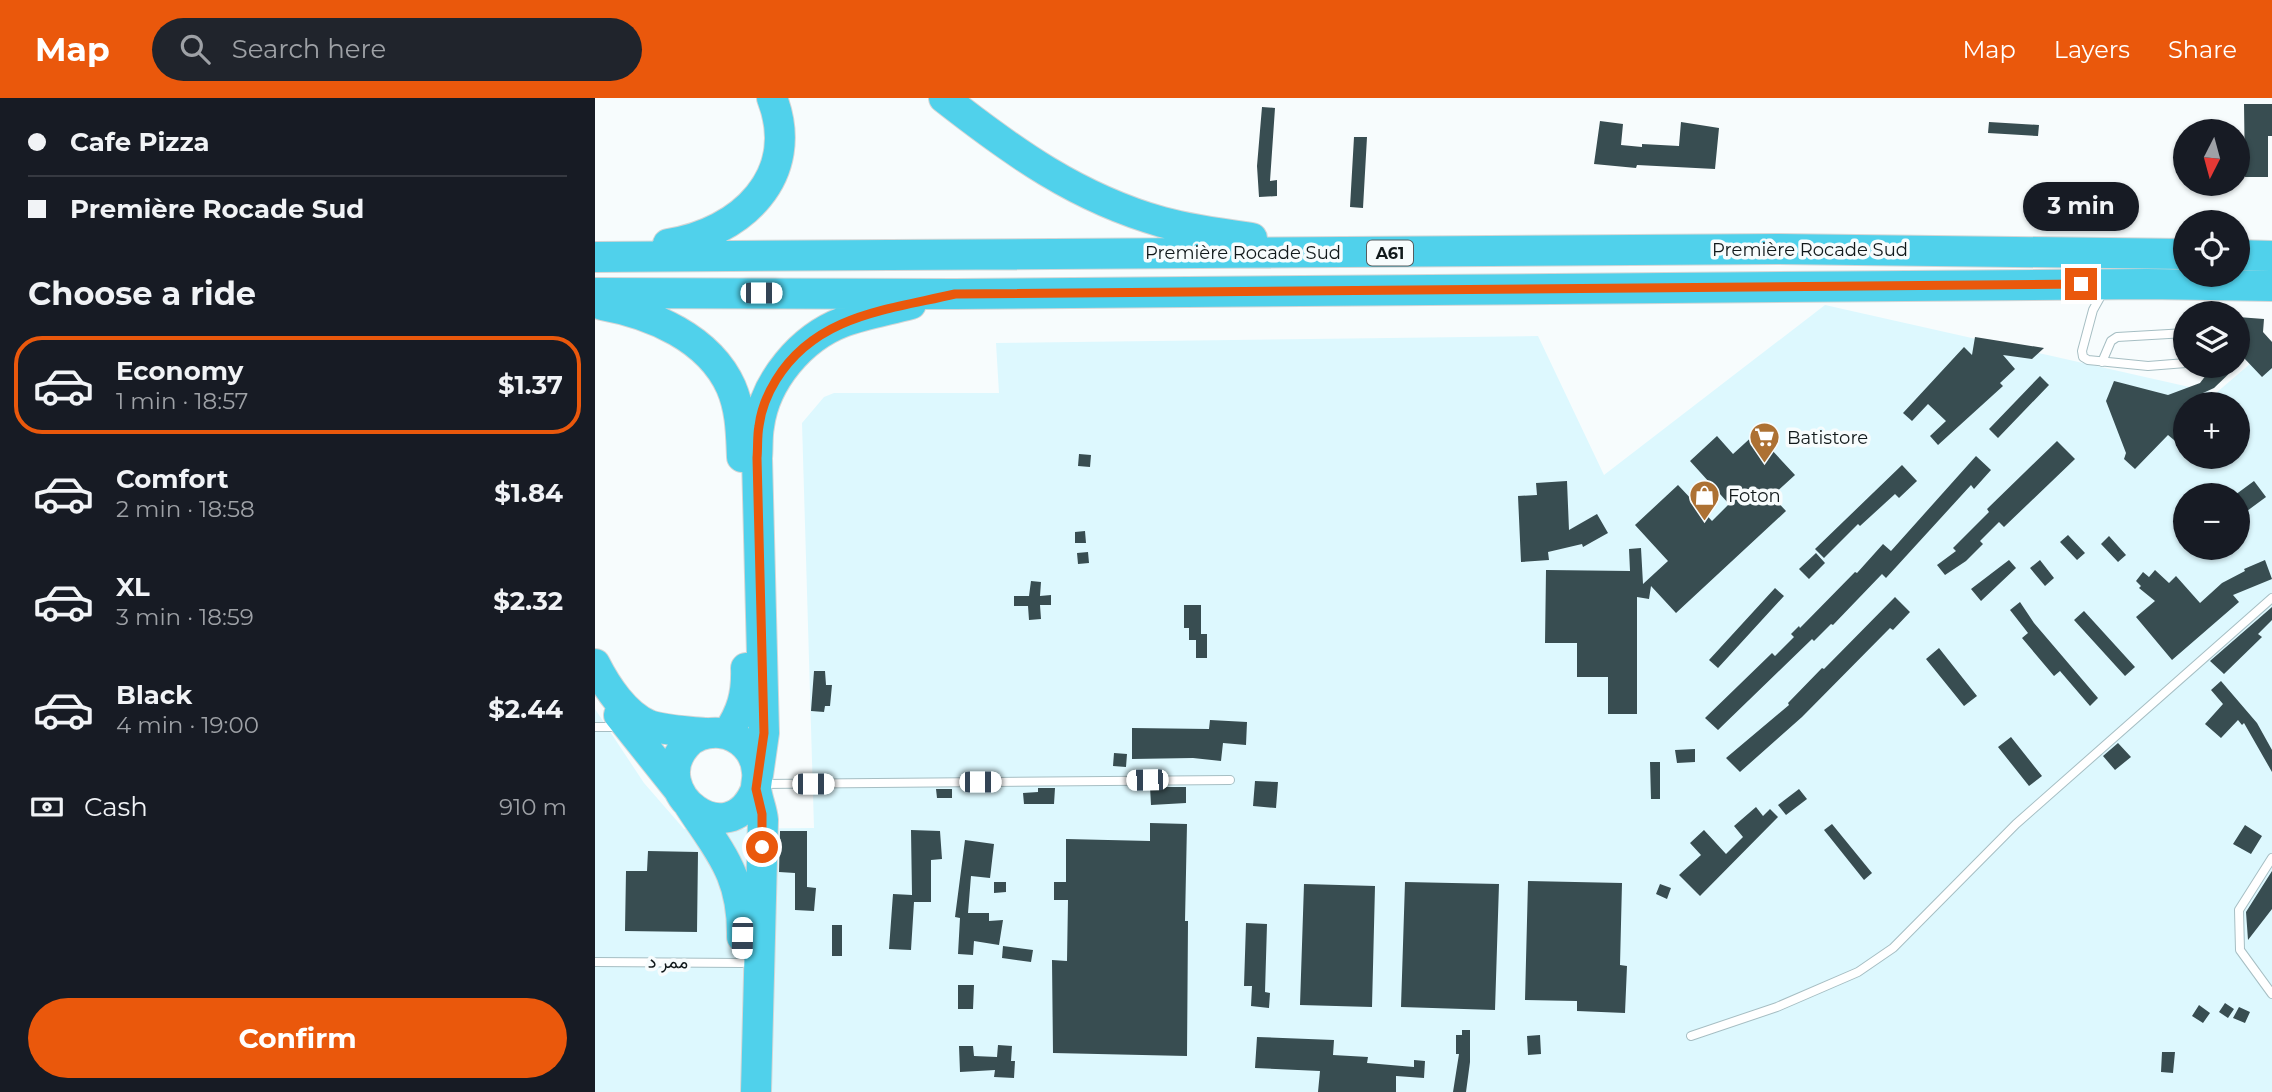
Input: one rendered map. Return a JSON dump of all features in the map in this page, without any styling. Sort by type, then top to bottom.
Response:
[{"type":"highway","points":[[607,257],[702,237],[720,229],[751,205],[773,172],[778,151],[780,129],[772,98]]},
{"type":"highway","points":[[944,98],[1015,152],[1055,178],[1127,211],[1201,231],[1353,253]]},
{"type":"highway","name":"Première Rocade Sud","points":[[607,257],[1778,249],[2173,254]]},
{"type":"highway","points":[[2250,255],[2272,256]]},
{"type":"highway","name":"Première Rocade Sud","points":[[595,293],[955,294],[2109,284],[2272,286]]},
{"type":"highway","points":[[595,304],[657,319],[705,352],[722,370],[732,390],[740,423],[747,687],[742,708],[716,734],[694,738],[679,755],[675,778],[683,797],[706,817],[727,818],[746,807],[757,783],[764,733],[757,458],[759,424],[769,391],[787,362],[813,339],[842,322],[955,294]]},
{"type":"highway","points":[[595,664],[625,708],[636,718],[663,728],[735,737],[748,749],[756,765],[763,820],[756,1092]]},
{"type":"highway","points":[[595,680],[683,797],[726,861],[738,887],[743,913],[742,1092]]},
{"type":"lane","points":[[2109,284],[2093,310],[2082,351],[2083,357],[2102,362],[2148,366],[2173,364]]},
{"type":"lane","points":[[2102,362],[2111,341],[2116,337],[2173,334]]},
{"type":"lane","points":[[1691,1035],[1777,1007],[1858,972],[1893,947],[2016,824],[2272,598]]},
{"type":"lane","points":[[595,727],[629,727]]},
{"type":"lane","points":[[757,783],[1230,780]]},
{"type":"lane","points":[[2272,858],[2239,910],[2240,950],[2272,994]]},
{"type":"lane","name":"ممر د","points":[[595,962],[742,963]]},
{"type":"shaded area","points":[[1825,305],[2212,392],[2173,392],[2173,469],[2250,469],[2250,392],[2217,392],[2234,378],[2250,378],[2250,364],[2272,345],[2272,1092],[595,1092],[595,709],[644,783],[684,829],[814,828],[802,423],[824,397],[834,393],[999,393],[996,343],[1538,336],[1604,475]]},
{"type":"building","points":[[2244,104],[2272,104],[2272,136],[2268,136],[2268,177],[2251,177],[2251,119],[2244,119]]},
{"type":"building","points":[[1262,107],[1275,108],[1270,181],[1277,180],[1277,196],[1259,197],[1257,166]]},
{"type":"building","points":[[1600,121],[1623,124],[1621,145],[1642,147],[1642,144],[1679,146],[1681,122],[1719,128],[1715,169],[1637,165],[1636,168],[1594,164]]},
{"type":"building","points":[[1989,122],[2039,125],[2038,136],[1988,133]]},
{"type":"building","points":[[1354,137],[1367,137],[1363,208],[1350,207]]},
{"type":"building","points":[[2250,318],[2264,319],[2263,332],[2272,342],[2272,368],[2262,377],[2250,364]]},
{"type":"building","points":[[1975,337],[2044,348],[2032,359],[2003,355],[2015,369],[2000,383],[2003,386],[1938,445],[1930,436],[1946,421],[1928,404],[1912,421],[1903,413],[1964,347],[1972,355]]},
{"type":"building","points":[[2040,376],[2049,385],[1998,438],[1989,429]]},
{"type":"building","points":[[2204,378],[2224,378],[2205,392],[2176,392],[2200,383]]},
{"type":"building","points":[[2114,381],[2168,395],[2173,393],[2173,439],[2168,435],[2135,469],[2124,459],[2126,453],[2106,401]]},
{"type":"building","points":[[1756,433],[1795,475],[1772,496],[1786,511],[1676,613],[1651,586],[1649,599],[1637,597],[1637,714],[1608,714],[1608,677],[1577,677],[1577,643],[1545,643],[1546,570],[1630,571],[1629,549],[1641,548],[1643,584],[1668,561],[1635,525],[1678,485],[1712,521],[1729,504],[1690,461],[1717,436],[1733,454]]},
{"type":"building","points":[[2057,441],[2075,459],[2004,527],[1999,522],[1980,541],[1983,544],[1966,561],[1945,575],[1937,565],[1956,551],[1953,548],[1989,512],[1987,509]]},
{"type":"building","points":[[1079,454],[1091,455],[1090,467],[1078,466]]},
{"type":"building","points":[[1976,456],[1991,470],[1974,489],[1971,485],[1886,578],[1882,574],[1833,625],[1814,641],[1812,639],[1718,730],[1705,718],[1772,653],[1775,656],[1794,637],[1791,634],[1857,573],[1883,544],[1891,551]]},
{"type":"building","points":[[1902,465],[1917,481],[1899,498],[1895,494],[1860,526],[1858,524],[1824,558],[1815,549]]},
{"type":"building","points":[[1567,481],[1569,530],[1597,514],[1608,533],[1583,547],[1582,544],[1548,552],[1549,560],[1521,562],[1518,496],[1537,495],[1536,483]]},
{"type":"building","points":[[2254,481],[2266,497],[2250,509],[2250,484]]},
{"type":"building","points":[[1085,531],[1086,543],[1075,543],[1075,532]]},
{"type":"building","points":[[2068,535],[2085,553],[2077,560],[2060,542]]},
{"type":"building","points":[[2109,536],[2126,555],[2118,562],[2101,544]]},
{"type":"building","points":[[1088,552],[1089,563],[1078,564],[1077,553]]},
{"type":"building","points":[[1816,553],[1825,563],[1809,579],[1799,569]]},
{"type":"building","points":[[2009,560],[2016,568],[1981,601],[1971,589]]},
{"type":"building","points":[[2040,560],[2054,578],[2045,586],[2030,568]]},
{"type":"building","points":[[2265,560],[2272,579],[2233,595],[2239,602],[2172,660],[2136,617],[2155,601],[2139,588],[2141,586],[2136,581],[2143,572],[2149,577],[2155,570],[2169,583],[2176,576],[2200,603],[2222,583]]},
{"type":"building","points":[[1031,581],[1041,582],[1040,596],[1051,595],[1051,605],[1040,605],[1041,619],[1029,620],[1028,606],[1014,606],[1014,596],[1029,596]]},
{"type":"building","points":[[1775,588],[1784,596],[1718,668],[1709,660]]},
{"type":"building","points":[[1895,597],[1910,612],[1893,630],[1890,628],[1802,717],[1740,772],[1726,758],[1789,705],[1822,668],[1824,669]]},
{"type":"building","points":[[2020,602],[2034,623],[2098,698],[2090,706],[2060,671],[2054,676],[2022,638],[2028,633],[2010,610]]},
{"type":"building","points":[[1184,605],[1201,605],[1201,634],[1207,634],[1207,658],[1196,658],[1196,640],[1189,640],[1189,628],[1184,628]]},
{"type":"building","points":[[2272,607],[2272,620],[2258,634],[2262,637],[2224,674],[2210,661]]},
{"type":"building","points":[[2084,611],[2135,667],[2125,676],[2074,620]]},
{"type":"building","points":[[1939,648],[1977,696],[1964,706],[1926,659]]},
{"type":"building","points":[[814,671],[825,671],[826,685],[832,685],[830,706],[825,706],[824,712],[811,711]]},
{"type":"building","points":[[2221,681],[2257,723],[2272,750],[2272,772],[2244,723],[2242,725],[2238,720],[2221,738],[2205,724],[2223,704],[2211,690]]},
{"type":"building","points":[[1210,720],[1247,722],[1246,745],[1223,743],[1221,761],[1193,758],[1132,759],[1132,728],[1209,729]]},
{"type":"building","points":[[2011,737],[2042,776],[2029,786],[1998,747]]},
{"type":"building","points":[[2118,743],[2131,757],[2115,770],[2103,756]]},
{"type":"building","points":[[1695,749],[1695,762],[1677,763],[1675,750]]},
{"type":"building","points":[[1114,753],[1127,754],[1126,767],[1113,766]]},
{"type":"building","points":[[1650,762],[1660,762],[1660,799],[1651,799]]},
{"type":"building","points":[[1255,781],[1278,782],[1276,808],[1253,806]]},
{"type":"building","points":[[1150,787],[1186,787],[1186,803],[1151,805]]},
{"type":"building","points":[[1038,788],[1055,788],[1054,804],[1024,804],[1023,793],[1038,792]]},
{"type":"building","points":[[936,789],[952,789],[952,798],[937,798]]},
{"type":"building","points":[[1799,789],[1807,799],[1786,815],[1778,805]]},
{"type":"building","points":[[1756,807],[1763,816],[1770,809],[1778,817],[1700,896],[1679,875],[1701,855],[1690,843],[1704,830],[1726,854],[1743,837],[1734,826]]},
{"type":"building","points":[[1150,823],[1187,824],[1187,1056],[1053,1053],[1052,960],[1067,961],[1068,900],[1054,900],[1054,882],[1066,882],[1066,839],[1150,841]]},
{"type":"building","points":[[1832,824],[1872,873],[1864,880],[1824,830]]},
{"type":"building","points":[[2245,825],[2262,836],[2251,854],[2233,844]]},
{"type":"building","points":[[911,830],[940,831],[942,859],[931,860],[931,902],[914,902],[911,950],[889,949],[893,894],[912,895]]},
{"type":"building","points":[[780,831],[807,831],[807,887],[816,888],[814,911],[795,910],[795,873],[779,872]]},
{"type":"building","points":[[965,840],[994,844],[990,878],[971,876],[968,913],[989,913],[989,921],[1003,920],[999,945],[974,941],[973,955],[958,954],[960,918],[955,917]]},
{"type":"building","points":[[648,851],[698,852],[697,932],[625,931],[626,871],[647,871]]},
{"type":"building","points":[[2272,871],[2272,909],[2248,940],[2246,912]]},
{"type":"building","points":[[1528,881],[1622,883],[1620,965],[1627,966],[1625,1013],[1577,1011],[1577,1001],[1525,1000]]},
{"type":"building","points":[[994,882],[1006,882],[1006,892],[994,893]]},
{"type":"building","points":[[1405,882],[1499,884],[1495,1010],[1401,1007]]},
{"type":"building","points":[[1304,884],[1375,886],[1372,1007],[1300,1005]]},
{"type":"building","points":[[1660,884],[1671,888],[1667,899],[1656,894]]},
{"type":"building","points":[[1246,923],[1267,924],[1265,992],[1270,993],[1269,1008],[1251,1006],[1252,986],[1244,986]]},
{"type":"building","points":[[832,925],[842,925],[842,956],[832,956]]},
{"type":"building","points":[[1003,946],[1033,950],[1031,962],[1002,958]]},
{"type":"building","points":[[958,985],[974,985],[973,1009],[958,1009]]},
{"type":"building","points":[[2225,1003],[2234,1009],[2228,1018],[2219,1012]]},
{"type":"building","points":[[2199,1005],[2210,1013],[2203,1023],[2192,1016]]},
{"type":"building","points":[[2239,1007],[2250,1012],[2245,1023],[2233,1018]]},
{"type":"building","points":[[1462,1030],[1470,1030],[1466,1092],[1453,1092],[1459,1054],[1456,1054],[1456,1035],[1462,1035]]},
{"type":"building","points":[[1540,1035],[1541,1054],[1528,1055],[1527,1036]]},
{"type":"building","points":[[1257,1037],[1334,1040],[1333,1055],[1368,1057],[1367,1063],[1414,1067],[1414,1060],[1425,1061],[1424,1078],[1396,1076],[1396,1092],[1318,1092],[1320,1071],[1255,1068]]},
{"type":"building","points":[[998,1045],[1012,1046],[1014,1078],[994,1077],[995,1070],[960,1072],[959,1046],[973,1046],[974,1056],[997,1057]]},
{"type":"building","points":[[2162,1052],[2175,1052],[2173,1073],[2161,1072]]},
{"type":"place","name":"Batistore","points":[[1764,465]]},
{"type":"place","name":"Foton","points":[[1705,523]]},
{"type":"route","points":[[762,847],[762,814],[756,789],[764,733],[757,458],[759,424],[769,391],[787,362],[813,339],[842,322],[955,294],[2081,284]]}]
